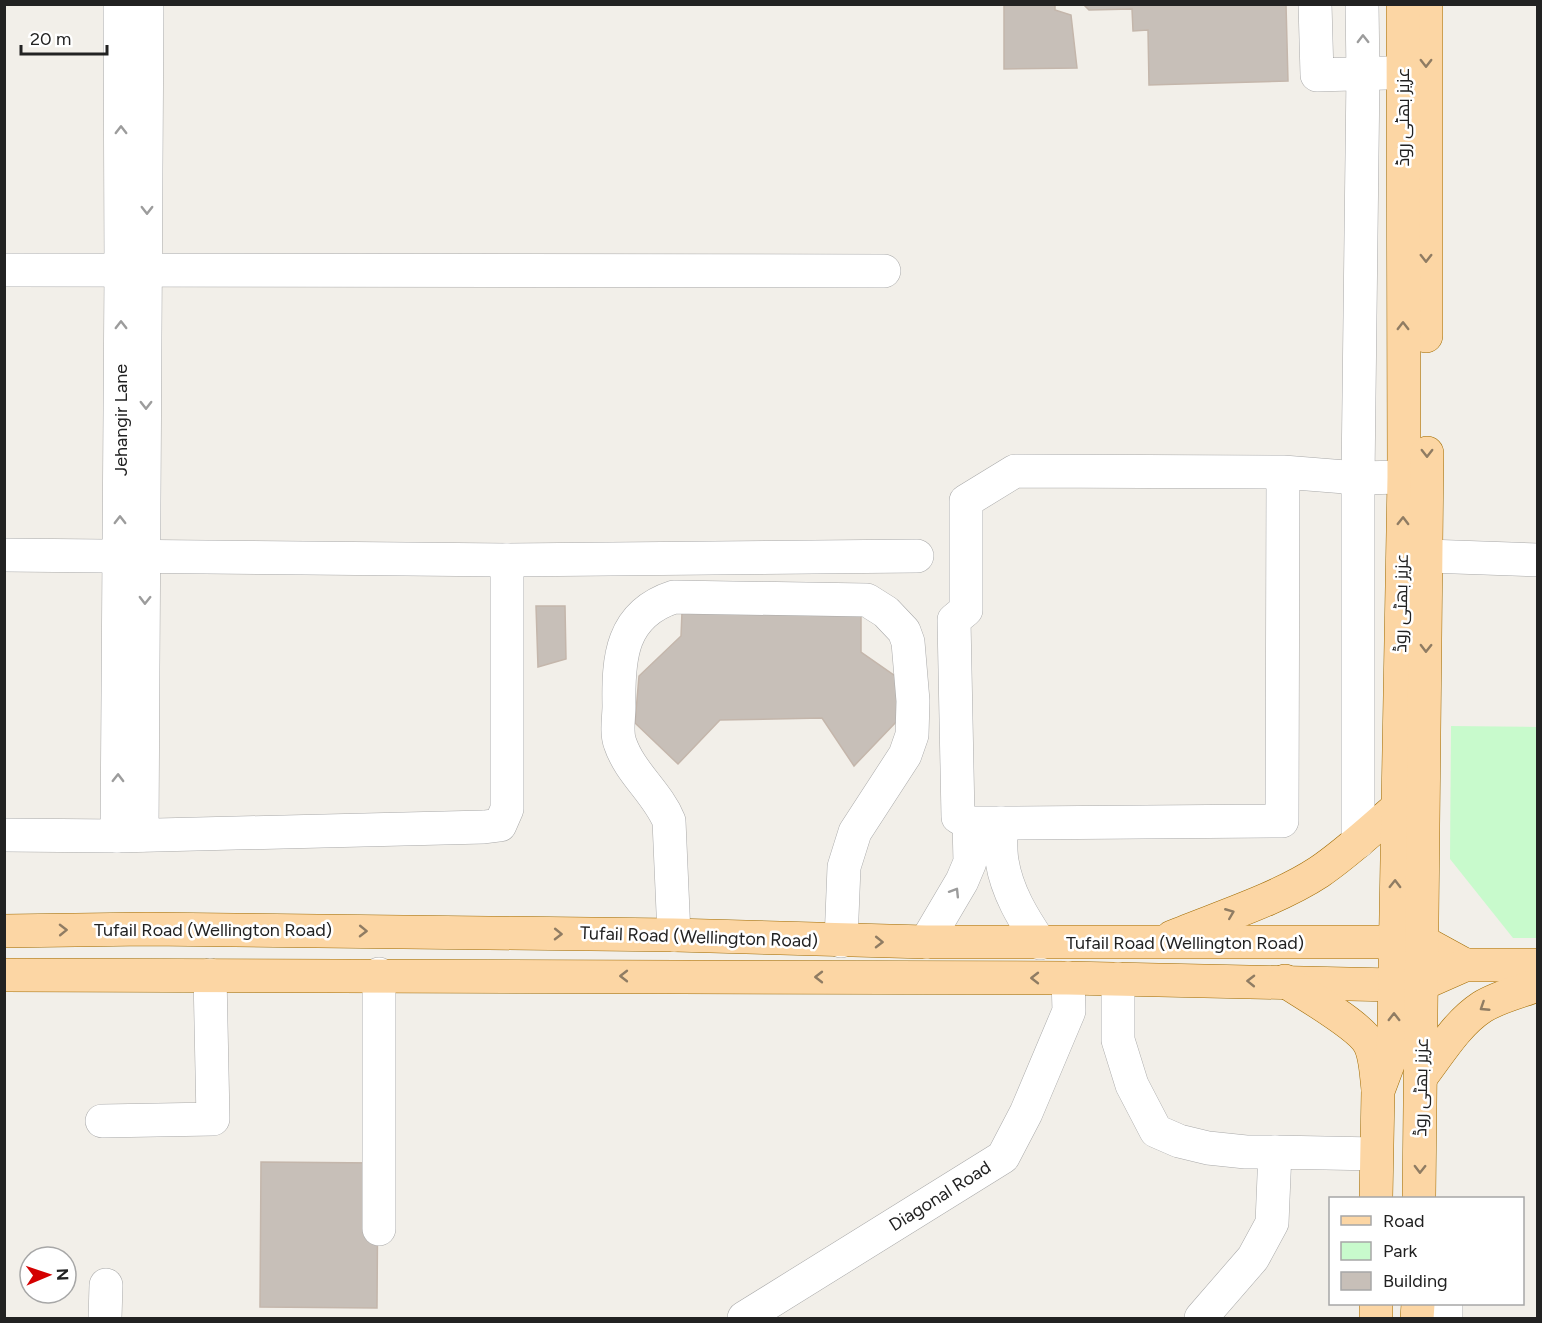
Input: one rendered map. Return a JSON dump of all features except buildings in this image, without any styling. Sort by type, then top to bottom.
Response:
[{"type":"main road","name":"عزیز بھٹی روڈ","points":[[1403,4],[1404,477],[1396,808],[1408,942]]},
{"type":"main road","name":"عزیز بھٹی روڈ","points":[[1419,1197],[1421,1077],[1408,985],[1408,942],[1427,556],[1426,4]]},
{"type":"main road","points":[[1157,943],[1293,886],[1318,873],[1396,808]]},
{"type":"main road","name":"Tufail Road (Wellington Road)","points":[[4,931],[147,929],[674,935],[842,941],[1040,943],[1408,942]]},
{"type":"main road","points":[[1408,942],[1465,965]]},
{"type":"main road","points":[[1408,985],[1465,965],[1538,965]]},
{"type":"main road","name":"Tufail Road (Wellington Road)","points":[[4,975],[379,974],[1068,978],[1408,985]]},
{"type":"main road","points":[[1285,981],[1364,1036],[1372,1052],[1378,1091]]},
{"type":"main road","name":"عزیز بھٹی روڈ","points":[[1376,1197],[1378,1091],[1393,1051],[1408,985]]},
{"type":"main road","points":[[1421,1077],[1465,1021],[1481,1008],[1497,999],[1538,985]]},
{"type":"street","name":"Jehangir Lane","points":[[120,4],[134,271]]},
{"type":"street","name":"Jehangir Lane","points":[[130,836],[134,271],[147,4]]},
{"type":"street","points":[[1315,4],[1317,75],[1403,72]]},
{"type":"street","points":[[1358,842],[1362,4]]},
{"type":"street","points":[[4,270],[884,271]]},
{"type":"street","points":[[1283,472],[1282,821],[969,823],[958,817],[954,620],[966,610],[966,501],[1015,471],[1283,472],[1358,478],[1404,477]]},
{"type":"street","points":[[4,555],[507,560],[917,556]]},
{"type":"street","points":[[1427,556],[1538,560]]},
{"type":"street","points":[[4,836],[130,836],[484,828],[500,825],[507,809],[507,560]]},
{"type":"street","points":[[674,935],[669,821],[663,807],[640,779],[619,741],[618,671],[621,652],[632,626],[646,611],[674,597],[867,600],[886,612],[904,631],[908,642],[913,701],[912,735],[905,755],[855,832],[844,867],[842,941]]},
{"type":"street","points":[[969,823],[986,862],[1010,893],[1040,943]]},
{"type":"street","points":[[926,942],[962,881],[986,862],[1001,823]]},
{"type":"street","points":[[379,974],[379,1229]]},
{"type":"street","points":[[102,1121],[213,1119],[210,975]]},
{"type":"street","name":"Diagonal Road","points":[[744,1318],[1003,1157],[1026,1113],[1069,1011],[1068,978]]},
{"type":"street","points":[[1118,979],[1118,1040],[1132,1085],[1156,1131],[1179,1141],[1208,1148],[1245,1152],[1376,1154]]},
{"type":"street","points":[[1201,1318],[1254,1258],[1272,1222],[1275,1152]]},
{"type":"street","points":[[105,1318],[106,1285]]},
{"type":"green space","points":[[1451,726],[1537,727],[1537,938],[1513,938],[1450,859]]}]
